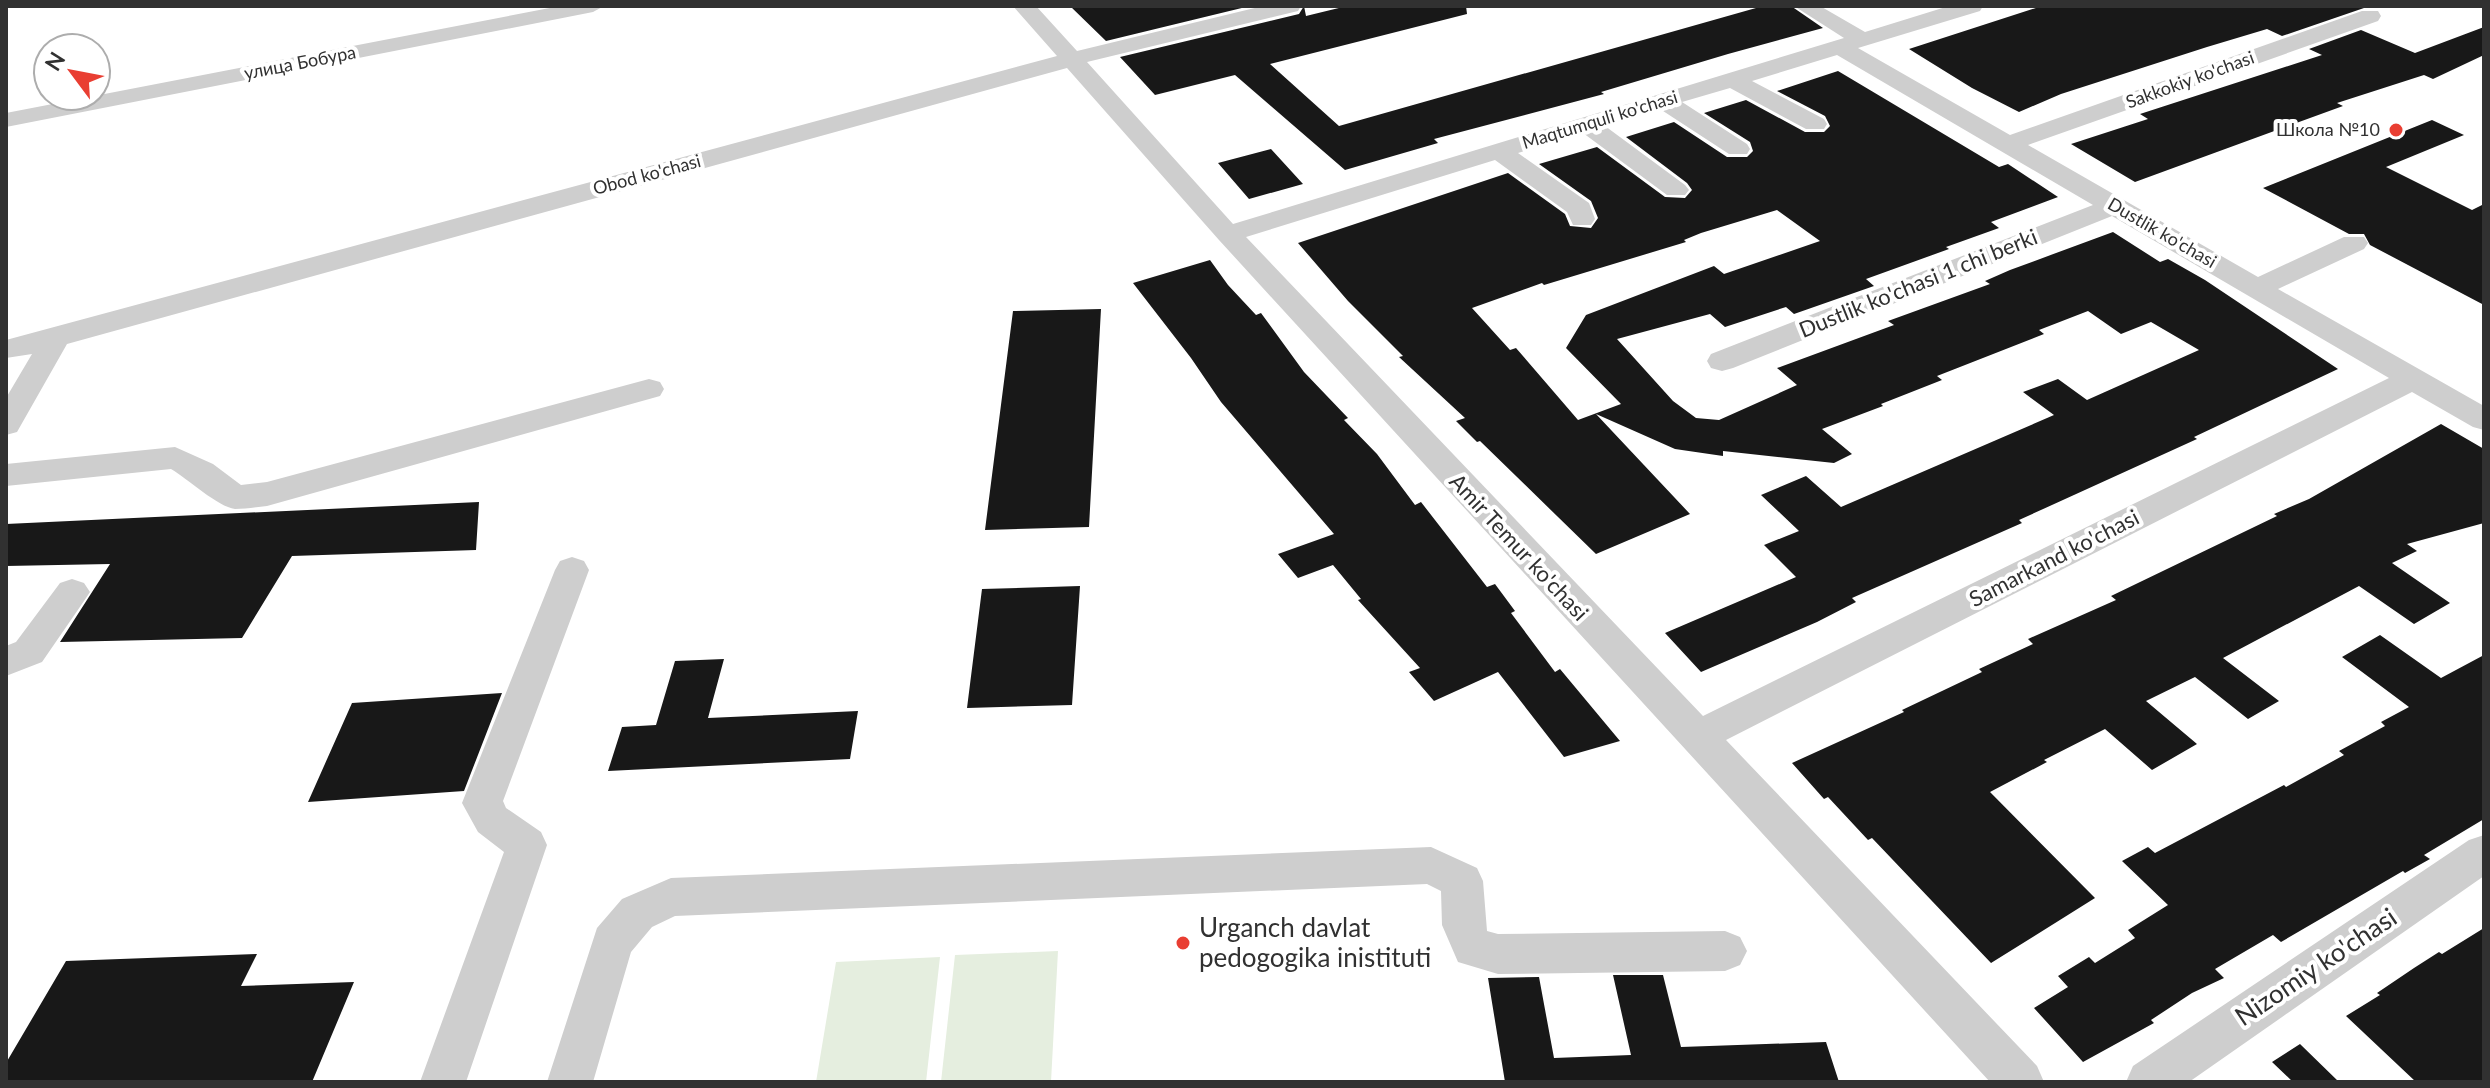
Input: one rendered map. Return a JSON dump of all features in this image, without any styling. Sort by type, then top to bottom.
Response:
[{"type":"street","name":"улица Бобура","points":[[6,120],[593,6]]},
{"type":"street","name":"Amir Temur ko'chasi","points":[[1024,6],[1228,234],[2021,1082]]},
{"type":"street","name":"Obod ko'chasi","points":[[6,349],[1073,59],[1290,6]]},
{"type":"street","name":"Dustlik ko'chasi","points":[[1805,6],[1852,43],[2009,144],[2484,420]]},
{"type":"street","name":"Maqtumquli ko'chasi","points":[[1228,234],[1972,6]]},
{"type":"street","name":"Sakkokiy ko'chasi","points":[[2009,144],[2370,16]]},
{"type":"street","points":[[1732,79],[1815,124]]},
{"type":"street","points":[[1664,101],[1738,149]]},
{"type":"street","points":[[1587,124],[1676,190]]},
{"type":"street","points":[[1499,151],[1580,209],[1582,219]]},
{"type":"street","name":"Dustlik ko'chasi 1 chi berki","points":[[1722,361],[2115,205]]},
{"type":"street","points":[[2257,288],[2354,243]]},
{"type":"street","points":[[6,425],[56,337]]},
{"type":"street","name":"Samarkand ko'chasi","points":[[1696,737],[2413,379]]},
{"type":"street","points":[[6,475],[175,458],[202,472],[235,497],[267,494],[649,389]]},
{"type":"street","points":[[443,1082],[527,845],[492,820],[482,803],[572,570]]},
{"type":"street","points":[[6,661],[29,652],[72,592]]},
{"type":"street","name":"Nizomiy ko'chasi","points":[[2149,1082],[2484,853]]},
{"type":"street","points":[[570,1082],[612,942],[637,913],[671,897],[1431,865],[1462,881],[1463,925],[1473,948],[1498,954],[1725,951]]},
{"type":"green space","points":[[1058,951],[1051,1082],[941,1082],[955,955]]},
{"type":"green space","points":[[940,957],[926,1082],[816,1082],[836,962]]},
{"type":"building","points":[[1070,6],[1250,6],[1106,41]]},
{"type":"building","points":[[1304,6],[1306,16],[1347,6],[1466,6],[1467,14],[1270,64],[1339,126],[1763,6],[1791,6],[1823,28],[1601,92],[1604,94],[1434,139],[1438,143],[1345,170],[1235,75],[1155,95],[1120,57],[1299,14]]},
{"type":"building","points":[[2042,6],[2364,8],[2282,36],[2267,29],[2207,47],[2061,94],[2019,112],[1972,88],[1909,49]]},
{"type":"building","points":[[2484,27],[2484,55],[2433,79],[2424,75],[2337,103],[2343,106],[2135,182],[2071,144],[2148,119],[2140,114],[2322,55],[2309,49],[2361,30],[2415,53]]},
{"type":"building","points":[[1838,71],[1999,167],[2008,164],[2058,197],[1991,222],[1999,228],[1866,279],[1874,286],[1794,314],[1786,307],[1725,327],[1710,314],[1617,339],[1673,401],[1696,418],[1719,420],[1797,385],[1777,368],[1894,325],[1888,321],[1990,284],[1985,281],[2113,232],[2160,262],[2168,259],[2205,280],[2338,369],[2194,437],[2197,439],[2019,520],[2022,523],[1852,598],[1856,602],[1817,622],[1701,672],[1665,633],[1796,577],[1764,545],[1799,531],[1761,495],[1806,476],[1841,507],[2054,415],[2023,392],[2058,379],[2087,400],[2199,350],[2151,322],[2121,334],[2088,311],[2039,330],[2044,334],[1937,376],[1942,380],[1822,429],[1852,454],[1834,463],[1723,451],[1723,456],[1675,449],[1596,414],[1690,514],[1596,554],[1456,421],[1465,418],[1399,357],[1403,356],[1348,301],[1298,243],[1508,173],[1565,214],[1570,226],[1591,228],[1598,218],[1591,201],[1539,164],[1597,147],[1665,197],[1685,198],[1692,190],[1687,183],[1626,137],[1674,122],[1727,157],[1747,157],[1753,151],[1750,142],[1704,113],[1746,100],[1805,132],[1824,132],[1830,126],[1825,116],[1777,91]],"holes":[[[1777,210],[1820,241],[1724,274],[1714,266],[1586,315],[1566,348],[1621,404],[1578,420],[1516,348],[1510,350],[1472,308],[1542,283],[1544,285],[1686,242],[1684,240],[1701,233]]]},
{"type":"building","points":[[2432,120],[2464,135],[2386,167],[2472,210],[2484,204],[2484,305],[2370,245],[2364,234],[2349,234],[2263,188]]},
{"type":"building","points":[[1271,149],[1303,184],[1249,199],[1218,163]]},
{"type":"building","points":[[1210,260],[1256,315],[1261,313],[1304,372],[1348,418],[1344,420],[1377,454],[1415,505],[1421,502],[1487,587],[1495,584],[1515,611],[1511,613],[1555,672],[1560,669],[1620,741],[1564,757],[1498,672],[1434,701],[1409,672],[1420,668],[1358,600],[1361,599],[1333,565],[1298,578],[1278,554],[1334,534],[1221,402],[1133,283]]},
{"type":"building","points":[[1101,309],[1089,527],[985,530],[1013,311]]},
{"type":"building","points":[[2441,424],[2484,449],[2484,523],[2407,544],[2417,551],[2392,563],[2450,603],[2414,624],[2359,586],[2223,658],[2279,701],[2248,719],[2195,677],[2146,701],[2197,744],[2152,770],[2105,729],[1990,792],[2095,898],[1991,963],[1872,838],[1868,840],[1828,797],[1824,799],[1792,763],[1982,672],[1979,669],[2033,644],[2028,639],[2116,600],[2111,596],[2277,516],[2274,514],[2309,499]]},
{"type":"building","points":[[479,502],[476,550],[292,556],[242,638],[60,642],[110,564],[6,566],[6,524]]},
{"type":"building","points":[[1080,586],[1072,705],[967,708],[982,589]]},
{"type":"building","points":[[2380,635],[2441,678],[2484,655],[2484,819],[2424,855],[2430,859],[2405,873],[2403,871],[2281,942],[2273,935],[2215,969],[2224,978],[2192,993],[2151,1020],[2154,1023],[2083,1062],[2034,1008],[2068,987],[2058,976],[2089,957],[2095,963],[2135,938],[2128,930],[2168,905],[2122,861],[2148,847],[2155,853],[2284,785],[2286,787],[2344,755],[2339,751],[2385,726],[2381,722],[2409,707],[2342,657]]},
{"type":"building","points":[[724,659],[708,718],[858,711],[850,759],[608,771],[622,727],[656,725],[675,661]]},
{"type":"building","points":[[502,693],[464,791],[308,802],[352,703]]},
{"type":"building","points":[[2484,928],[2484,1082],[2416,1082],[2346,1016],[2439,952],[2442,954]]},
{"type":"building","points":[[257,954],[241,986],[354,982],[312,1082],[6,1082],[6,1063],[66,961]]},
{"type":"building","points":[[1613,975],[1663,975],[1681,1047],[1826,1042],[1839,1082],[1505,1082],[1488,978],[1539,977],[1554,1058],[1631,1055]]},
{"type":"building","points":[[2300,1044],[2339,1082],[2293,1082],[2272,1062]]},
{"type":"place","name":"Школа №10","points":[[2396,130]]},
{"type":"place","name":"Urganch davlat pedogogika inistituti","points":[[1183,943]]}]
